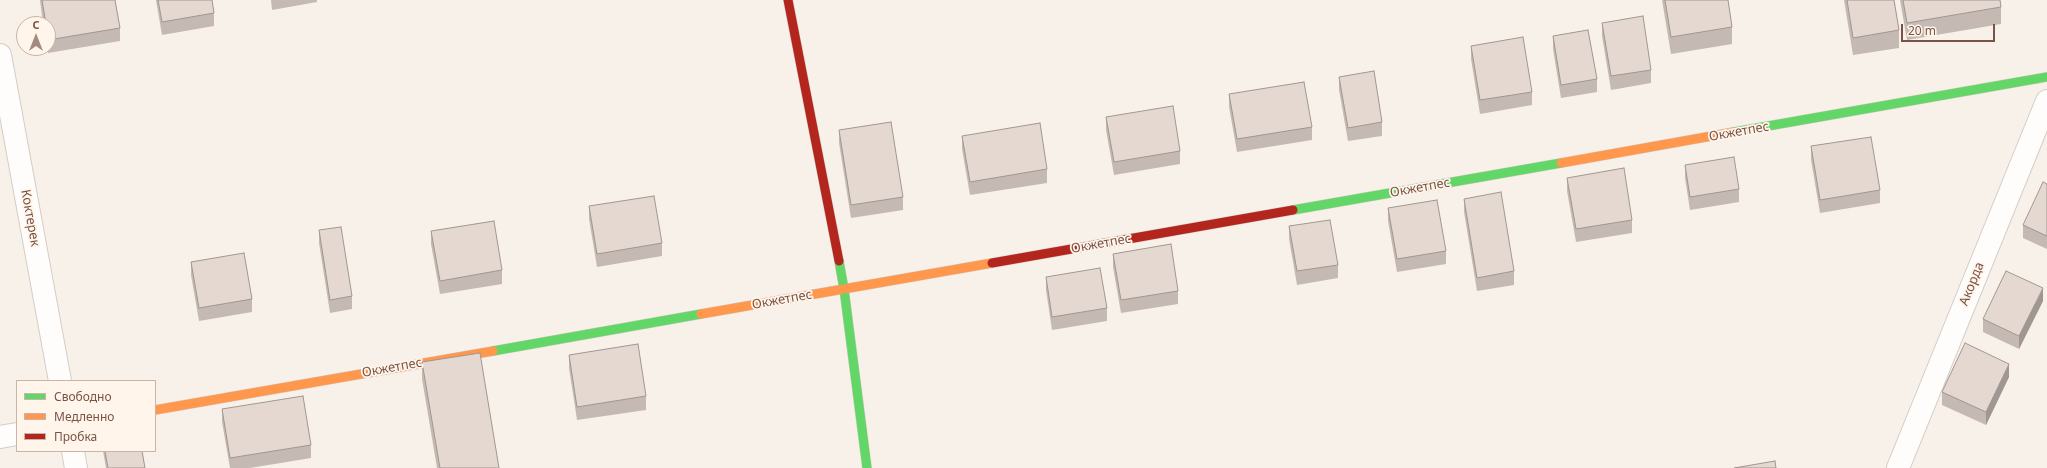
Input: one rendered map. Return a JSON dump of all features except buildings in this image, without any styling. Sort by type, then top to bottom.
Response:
[{"type":"street","points":[[788,0],[844,289],[867,468]]},
{"type":"street","name":"Коктерек","points":[[0,55],[60,380]]},
{"type":"street","name":"Окжетпес","points":[[156,410],[2047,77]]},
{"type":"street","name":"Акорда","points":[[1898,468],[2047,101]]},
{"type":"street","points":[[0,437],[16,434]]},
{"type":"street","points":[[73,452],[76,468]]},
{"type":"traffic: fast","points":[[1734,132],[2047,77]]},
{"type":"traffic: fast","points":[[1293,210],[1561,163]]},
{"type":"traffic: fast","points":[[839,261],[844,289],[867,468]]},
{"type":"traffic: fast","points":[[493,351],[701,314]]},
{"type":"traffic: slow","points":[[1561,163],[1734,132]]},
{"type":"traffic: slow","points":[[701,314],[992,263]]},
{"type":"traffic: slow","points":[[156,410],[493,351]]},
{"type":"traffic: jam","points":[[788,0],[839,261]]},
{"type":"traffic: jam","points":[[992,263],[1293,210]]}]
